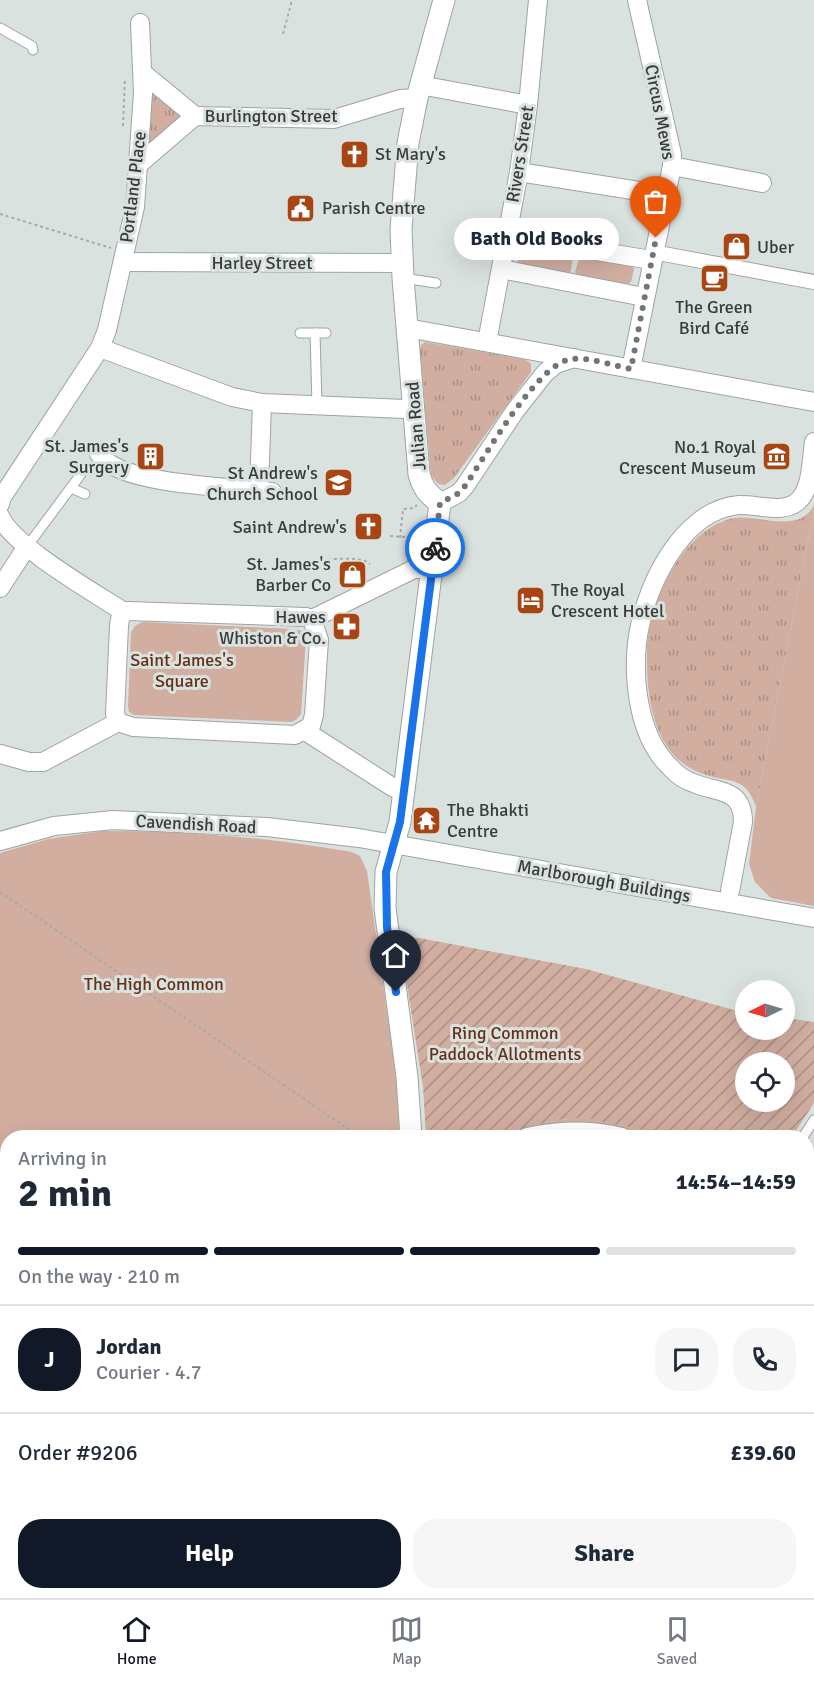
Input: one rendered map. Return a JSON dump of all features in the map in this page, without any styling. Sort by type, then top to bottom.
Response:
[{"type":"street","name":"Julian Road","points":[[411,1130],[407,1077],[385,908],[386,872],[400,822],[432,569],[434,498],[419,474],[402,270],[401,229],[408,143],[444,0]]},
{"type":"street","name":"Rivers Street","points":[[487,342],[519,172],[538,0]]},
{"type":"street","name":"Circus Mews","points":[[631,369],[664,195],[672,166],[672,154],[637,0]]},
{"type":"street","name":"Portland Place","points":[[0,504],[2,497],[99,348],[107,330],[133,218],[144,74],[140,23]]},
{"type":"street","name":"Burlington Street","points":[[144,74],[195,116],[334,119],[419,92],[528,105]]},
{"type":"street","name":"Burlington Street","points":[[138,165],[195,116]]},
{"type":"street","points":[[672,166],[762,183]]},
{"type":"street","points":[[519,172],[664,195]]},
{"type":"street","points":[[506,236],[814,282]]},
{"type":"street","name":"Harley Street","points":[[123,262],[402,270]]},
{"type":"street","points":[[501,269],[644,297]]},
{"type":"street","points":[[407,328],[814,402]]},
{"type":"street","points":[[99,348],[232,397],[262,403],[415,408]]},
{"type":"street","points":[[434,498],[459,493],[515,411],[545,373],[556,364],[574,358]]},
{"type":"street","points":[[99,454],[110,464],[139,475],[265,491],[262,403]]},
{"type":"street","points":[[730,891],[743,812],[734,797],[728,793],[682,778],[669,767],[656,750],[648,732],[638,691],[637,643],[641,620],[648,596],[659,574],[684,534],[697,522],[723,508],[738,505],[784,507],[799,501],[807,487],[814,442]]},
{"type":"street","points":[[0,476],[24,466]]},
{"type":"street","points":[[0,516],[3,524],[26,548],[124,612],[312,619],[414,569],[432,569]]},
{"type":"street","points":[[0,588],[26,548]]},
{"type":"street","points":[[118,722],[115,714],[119,626],[120,617],[124,612]]},
{"type":"street","points":[[0,754],[29,762],[43,762],[118,722],[133,727],[295,735],[305,731],[311,726],[314,715],[316,683],[318,640],[312,619]]},
{"type":"street","points":[[305,731],[394,788],[404,789]]},
{"type":"street","name":"Cavendish Road","points":[[0,842],[54,826],[113,820],[267,827],[393,844]]},
{"type":"street","name":"Marlborough Buildings","points":[[393,844],[814,918]]},
{"type":"lane","points":[[0,28],[32,46],[33,50]]},
{"type":"lane","points":[[402,270],[436,283]]},
{"type":"lane","points":[[300,333],[320,333],[317,405]]},
{"type":"lane","points":[[26,548],[81,474]]},
{"type":"lane","points":[[71,488],[85,494]]},
{"type":"path","points":[[283,34],[292,0]]},
{"type":"path","points":[[123,134],[125,77]]},
{"type":"path","points":[[0,214],[106,247]]},
{"type":"path","points":[[400,538],[403,509],[414,508],[434,498]]},
{"type":"path","points":[[390,536],[412,539]]},
{"type":"path","points":[[278,570],[297,570],[303,562],[360,559],[370,564]]},
{"type":"path","points":[[0,892],[350,1130]]},
{"type":"green space","points":[[153,91],[186,117],[148,145],[148,94]]},
{"type":"green space","points":[[520,246],[573,256],[571,271],[567,274],[519,265],[517,259]]},
{"type":"green space","points":[[580,256],[632,265],[634,269],[631,282],[626,285],[578,276],[575,272]]},
{"type":"green space","points":[[425,342],[523,359],[531,364],[531,372],[454,478],[445,485],[438,484],[431,475],[420,350],[421,345]]},
{"type":"green space","points":[[814,505],[756,807],[752,797],[742,785],[706,775],[688,767],[674,755],[664,741],[656,724],[648,688],[649,631],[654,611],[672,570],[699,536],[716,525],[734,518],[778,521],[799,519],[807,514]]},
{"type":"green space","points":[[814,509],[814,906],[771,898],[755,882],[749,864],[756,807]]},
{"type":"green space","name":"Saint James's Square","points":[[142,622],[302,631],[306,639],[301,714],[292,722],[134,715],[129,712],[128,706],[131,632]]},
{"type":"green space","name":"The High Common","points":[[103,831],[166,832],[259,839],[352,852],[360,856],[367,871],[398,1089],[399,1130],[0,1130],[0,853],[48,839]]},
{"type":"green space","name":"Ring Common Paddock Allotments","points":[[419,938],[586,969],[735,1010],[735,1040],[795,1040],[795,1019],[814,1022],[814,1103],[797,1130],[643,1130],[584,1118],[557,1120],[517,1130],[426,1130],[423,1087],[403,959],[403,939]]},
{"type":"green space","points":[[584,1118],[643,1130],[517,1130],[557,1120]]},
{"type":"way so far","points":[[435,548],[440,503],[459,493],[465,486],[515,411],[545,373],[556,364],[574,358],[631,369],[656,238]]},
{"type":"place","name":"St Mary's","points":[[354,154]]},
{"type":"place","name":"Parish Centre","points":[[301,208]]},
{"type":"place","name":"Bath Old Books","points":[[656,238]]},
{"type":"place","name":"Uber","points":[[736,247]]},
{"type":"place","name":"The Green Bird Café","points":[[714,278]]},
{"type":"place","name":"St. James's Surgery","points":[[150,456]]},
{"type":"place","name":"No.1 Royal Crescent Museum","points":[[777,457]]},
{"type":"place","name":"St Andrew's Church School","points":[[339,483]]},
{"type":"place","name":"Saint Andrew's","points":[[368,527]]},
{"type":"place","name":"St. James's Barber Co","points":[[352,574]]},
{"type":"place","name":"The Royal Crescent Hotel","points":[[530,600]]},
{"type":"place","name":"Hawes Whiston & Co.","points":[[347,627]]},
{"type":"place","name":"The Bhakti Centre","points":[[426,820]]},
{"type":"route","points":[[396,992],[385,908],[386,872],[400,822],[435,548]]}]
